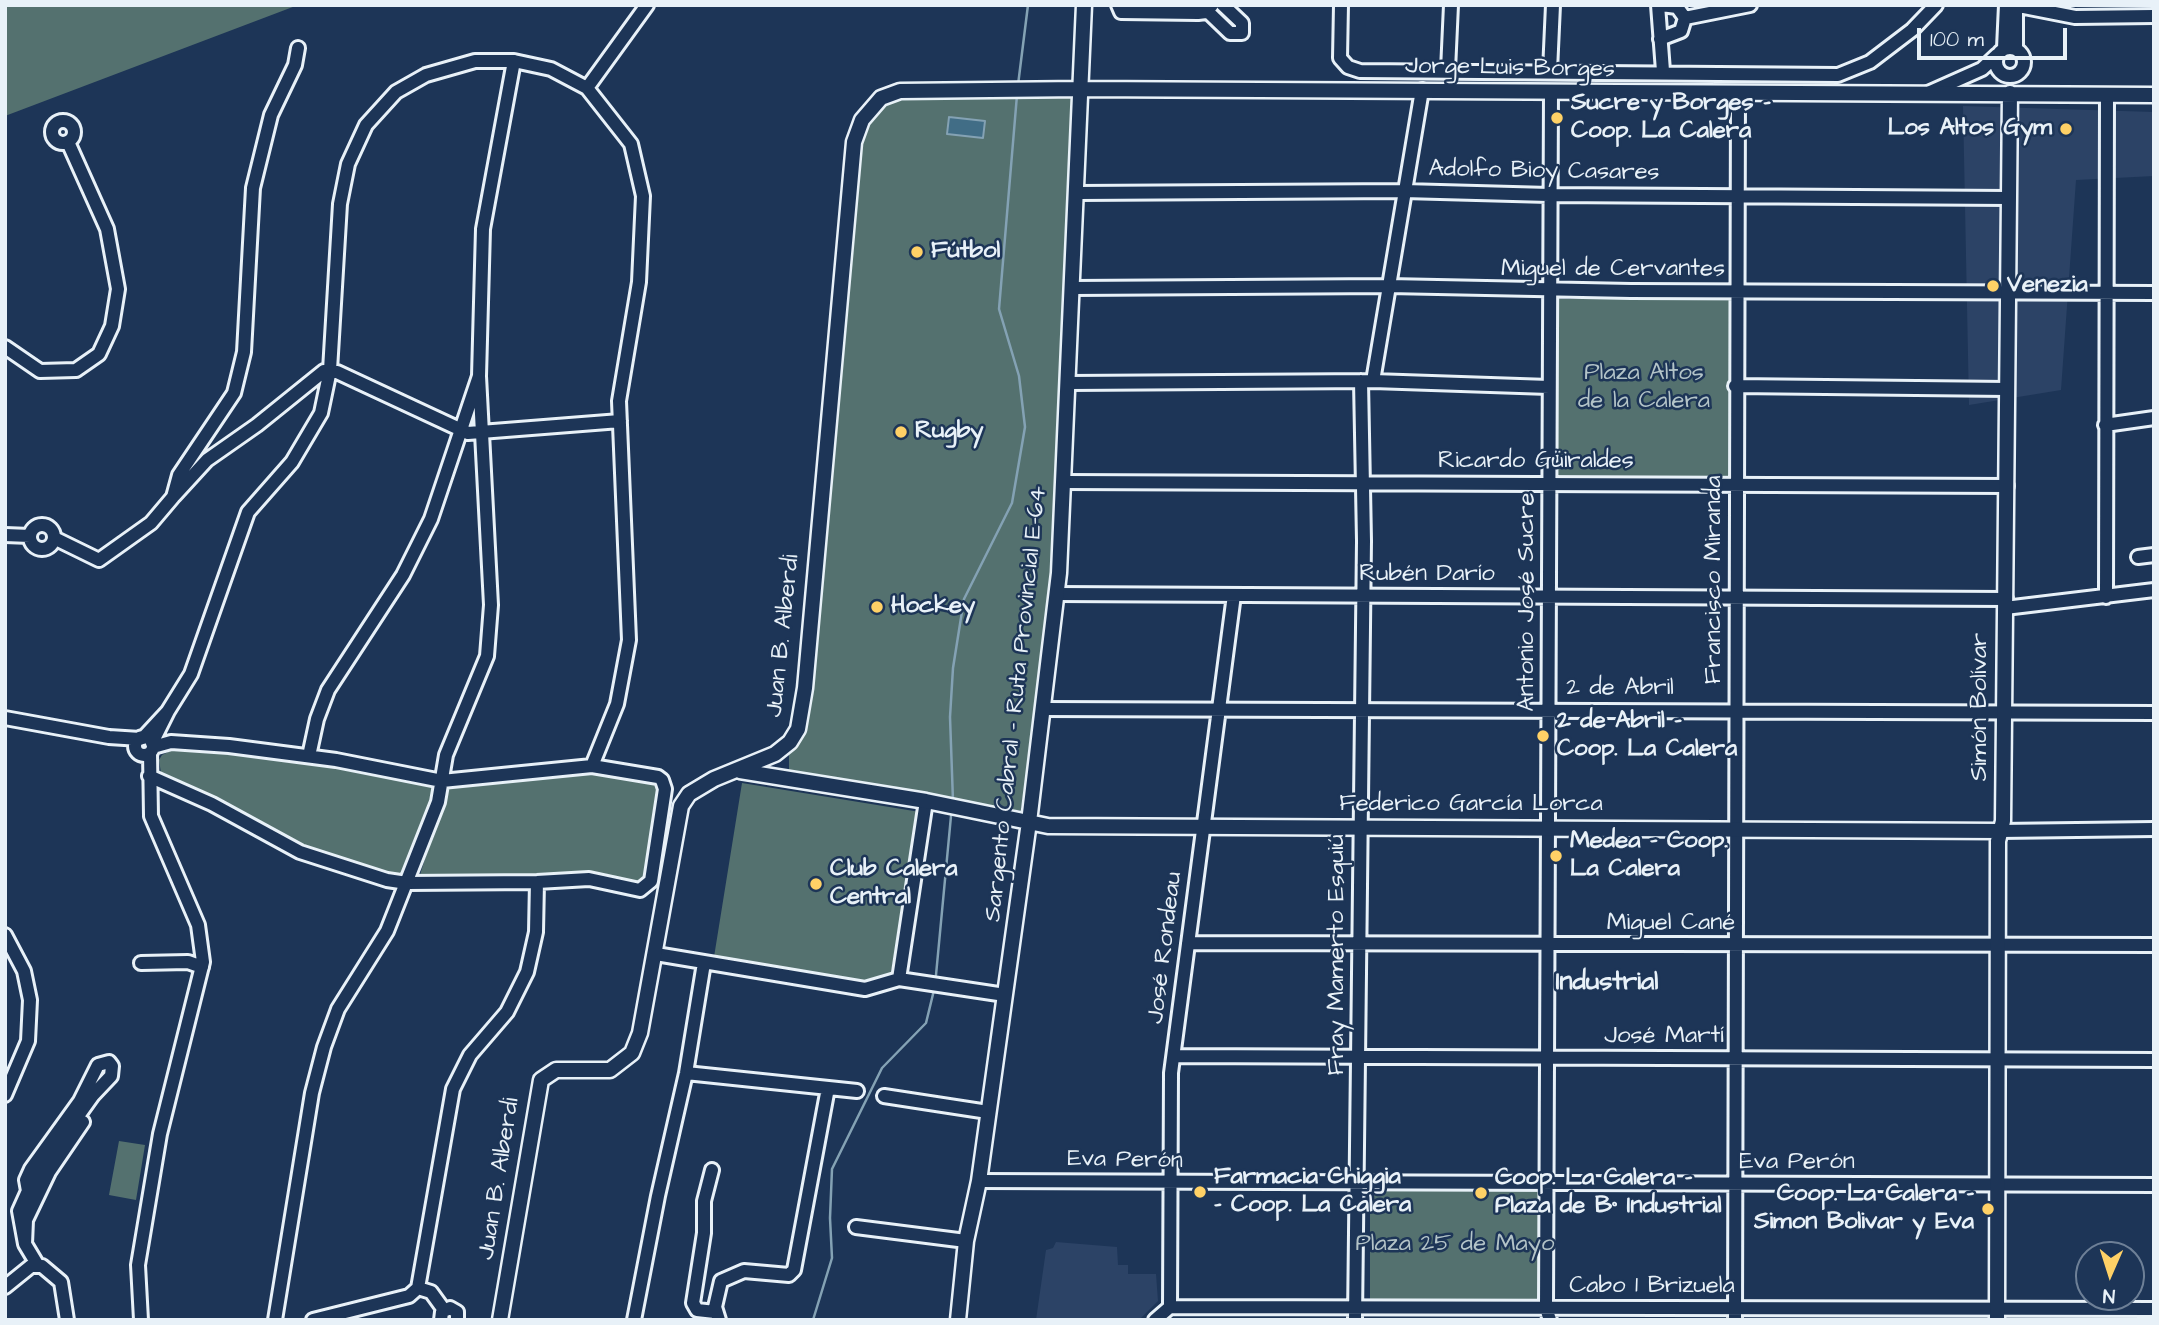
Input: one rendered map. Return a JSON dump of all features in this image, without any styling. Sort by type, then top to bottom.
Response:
[{"type":"street","points":[[587,88],[647,5]]},
{"type":"street","name":"Sargento Cabral - Ruta Provincial E-64","points":[[958,1320],[967,1241],[979,1181],[1029,821],[1057,594],[1065,482],[1084,5]]},
{"type":"street","points":[[1180,5],[1194,5]]},
{"type":"street","points":[[1119,8],[1207,8],[1230,33],[1242,33],[1242,23],[1223,5]]},
{"type":"street","points":[[1341,5],[1340,58],[1348,67],[1360,71],[1848,73],[1870,62],[1898,42],[1937,5]]},
{"type":"street","points":[[1448,70],[1451,5]]},
{"type":"street","points":[[1550,71],[1553,5]]},
{"type":"street","points":[[1663,71],[1659,5],[1676,7],[1685,19]]},
{"type":"street","points":[[1685,19],[1750,5]]},
{"type":"street","points":[[2006,5],[2008,45]]},
{"type":"street","points":[[1928,94],[1982,69],[2008,45],[2015,5],[2154,16]]},
{"type":"street","points":[[1660,39],[1681,31],[1685,19]]},
{"type":"street","points":[[2006,76],[2015,75],[2022,69],[2023,55],[2008,45]]},
{"type":"street","name":"Simón Bolívar","points":[[1997,1314],[1998,947],[2000,831],[2003,821],[2010,93],[2006,76],[1997,67],[2008,45]]},
{"type":"street","points":[[173,497],[179,475],[230,401],[241,369],[253,188],[271,115],[295,65],[298,48]]},
{"type":"street","points":[[141,1320],[138,1265],[160,1134],[202,967],[198,925],[153,825],[145,746],[191,674],[248,512],[307,442],[321,413],[330,370],[340,204],[348,163],[366,124],[396,92],[426,75],[475,61],[514,61],[551,69],[587,88],[621,127],[631,144],[643,196],[642,257],[621,375],[620,421],[631,625],[617,704],[592,766]]},
{"type":"street","points":[[275,1320],[312,1093],[324,1047],[338,1009],[381,943],[407,883],[438,802],[446,755],[484,665],[488,646],[491,605],[479,376],[483,229],[514,61]]},
{"type":"street","name":"Simón Bolívar","points":[[2010,93],[2022,69]]},
{"type":"street","name":"Jorge Luis Borges","points":[[870,107],[881,98],[900,91],[1081,89],[2154,95]]},
{"type":"street","name":"Fray Mamerto Esquiú","points":[[1355,1313],[1363,596],[1361,481],[1367,381],[1389,286],[1422,90]]},
{"type":"street","name":"Antonio José Sucre","points":[[1548,1314],[1548,289],[1551,93]]},
{"type":"street","name":"Francisco Miranda","points":[[1735,1314],[1735,291],[1738,93]]},
{"type":"street","points":[[2106,597],[2107,95]]},
{"type":"street","name":"Juan B. Alberdi","points":[[500,1320],[541,1080],[556,1070],[601,1072],[626,1060],[640,1033],[681,806],[696,790],[775,754],[790,742],[800,723],[854,142],[858,128],[870,107]]},
{"type":"street","points":[[5,347],[40,370],[76,370],[99,354],[112,326],[118,289],[107,229],[68,142]]},
{"type":"street","name":"Adolfo Bioy Casares","points":[[1078,193],[1404,191],[1549,195],[2009,198]]},
{"type":"street","name":"Miguel de Cervantes","points":[[1073,288],[1389,286],[2154,293]]},
{"type":"street","points":[[5,535],[30,536],[37,526],[45,526],[52,530],[54,538],[99,560],[160,516],[173,497],[207,460],[257,425],[318,374],[330,370],[460,430],[482,433],[620,421]]},
{"type":"street","points":[[309,756],[317,719],[328,690],[398,583],[420,542],[479,376]]},
{"type":"street","points":[[1069,383],[1367,381],[1549,387]]},
{"type":"street","points":[[1735,386],[2007,389]]},
{"type":"street","points":[[2105,425],[2154,418]]},
{"type":"street","name":"Ricardo Güiraldes","points":[[1065,482],[1361,481],[2007,486]]},
{"type":"street","points":[[2137,557],[2154,555]]},
{"type":"street","name":"Rubén Darío","points":[[1057,594],[1736,597],[2006,604],[2106,597],[2154,590]]},
{"type":"street","name":"José Rondeau","points":[[1170,1307],[1171,1080],[1234,595]]},
{"type":"street","name":"2 de Abril","points":[[1043,709],[2154,712]]},
{"type":"street","points":[[5,718],[145,746],[172,742],[309,756],[442,781],[592,766],[658,777],[665,783],[651,881],[640,890],[597,880],[407,883],[369,875],[300,852],[212,804],[149,776]]},
{"type":"street","points":[[790,742],[782,761],[783,772],[792,779]]},
{"type":"street","name":"Federico García Lorca","points":[[738,771],[926,801],[1048,826],[2000,831],[2154,829]]},
{"type":"street","points":[[899,979],[926,801]]},
{"type":"street","points":[[313,1320],[409,1296],[418,1288],[453,1089],[470,1055],[507,1012],[527,972],[536,932],[537,883]]},
{"type":"street","points":[[5,935],[24,971],[30,1000],[27,1041],[5,1095]]},
{"type":"street","name":"Miguel Cané","points":[[1188,943],[1998,947],[2154,945]]},
{"type":"street","points":[[656,954],[865,989],[899,979],[1005,995]]},
{"type":"street","points":[[141,963],[188,962],[202,967]]},
{"type":"street","points":[[634,1320],[686,1073],[704,963]]},
{"type":"street","name":"José Martí","points":[[1174,1056],[2154,1060]]},
{"type":"street","points":[[28,1191],[26,1180],[31,1169],[80,1101],[98,1065],[110,1062],[113,1066],[111,1076],[93,1095],[39,1170],[19,1211],[25,1244],[37,1264],[61,1282],[67,1320]]},
{"type":"street","points":[[686,1073],[857,1091]]},
{"type":"street","points":[[712,1170],[705,1201],[704,1233],[693,1303],[697,1310],[717,1316],[721,1281],[744,1271],[793,1273],[828,1088]]},
{"type":"street","points":[[884,1096],[988,1112]]},
{"type":"street","points":[[25,1244],[26,1220],[41,1185],[83,1122]]},
{"type":"street","name":"Eva Perón","points":[[979,1181],[2154,1185]]},
{"type":"street","points":[[856,1227],[967,1241]]},
{"type":"street","points":[[5,1287],[37,1264]]},
{"type":"street","points":[[418,1288],[431,1292],[442,1315],[455,1310],[457,1320]]},
{"type":"street","points":[[1154,1320],[1170,1307]]},
{"type":"street","name":"Cabo 1 Brizuela","points":[[1170,1307],[1355,1313],[1548,1314],[1997,1314],[2154,1309]]},
{"type":"shaded area","points":[[1963,106],[2154,112],[2154,176],[2076,180],[2061,390],[1969,405]]},
{"type":"shaded area","points":[[949,117],[985,121],[983,138],[947,134]]},
{"type":"shaded area","points":[[1056,1242],[1117,1247],[1118,1265],[1128,1265],[1128,1274],[1156,1274],[1158,1301],[1139,1320],[1036,1320],[1046,1250],[1053,1248]]},
{"type":"green space","points":[[5,5],[298,5],[5,116]]},
{"type":"green space","points":[[891,97],[1069,97],[1074,101],[1051,589],[1021,811],[789,771],[789,753],[805,730],[808,717],[862,129]]},
{"type":"green space","name":"Plaza Altos de la Calera","points":[[1732,298],[1732,477],[1557,477],[1557,299]]},
{"type":"green space","points":[[176,748],[312,760],[432,784],[435,788],[406,874],[400,876],[368,869],[307,848],[161,773],[159,760],[162,755]]},
{"type":"green space","points":[[588,770],[659,784],[661,789],[645,881],[640,885],[419,878],[448,785]]},
{"type":"green space","name":"Club Calera Central","points":[[742,783],[920,812],[891,973],[878,983],[714,957]]},
{"type":"green space","points":[[119,1141],[145,1145],[136,1200],[109,1195]]},
{"type":"green space","name":"Plaza 25 de Mayo","points":[[1370,1191],[1540,1191],[1540,1299],[1370,1299]]},
{"type":"waterway","points":[[1018,85],[1028,5]]},
{"type":"waterway","points":[[953,801],[950,717],[953,668],[964,599],[1012,503],[1025,427],[1019,376],[999,309],[1017,95]]},
{"type":"waterway","points":[[936,975],[951,816]]},
{"type":"waterway","points":[[813,1320],[832,1258],[832,1169],[882,1068],[926,1023],[934,990]]},
{"type":"place","name":"Sucre y Borges - Coop. La Calera","points":[[1557,118]]},
{"type":"place","name":"Los Altos Gym","points":[[2066,129]]},
{"type":"place","name":"Fútbol","points":[[917,252]]},
{"type":"place","name":"Venezia","points":[[1993,286]]},
{"type":"place","name":"Rugby","points":[[901,432]]},
{"type":"place","name":"Hockey","points":[[877,607]]},
{"type":"place","name":"2 de Abril - Coop. La Calera","points":[[1543,736]]},
{"type":"place","name":"Medea - Coop. La Calera","points":[[1556,856]]},
{"type":"place","name":"Club Calera Central","points":[[816,884]]},
{"type":"place","name":"Farmacia Chiggia - Coop. La Calera","points":[[1200,1192]]},
{"type":"place","name":"Coop. La Calera - Plaza de B° Industrial","points":[[1481,1193]]},
{"type":"place","name":"Coop. La Calera - Simon Bolivar y Eva","points":[[1988,1209]]},
{"type":"district","name":"Industrial","points":[[1607,984]]}]
